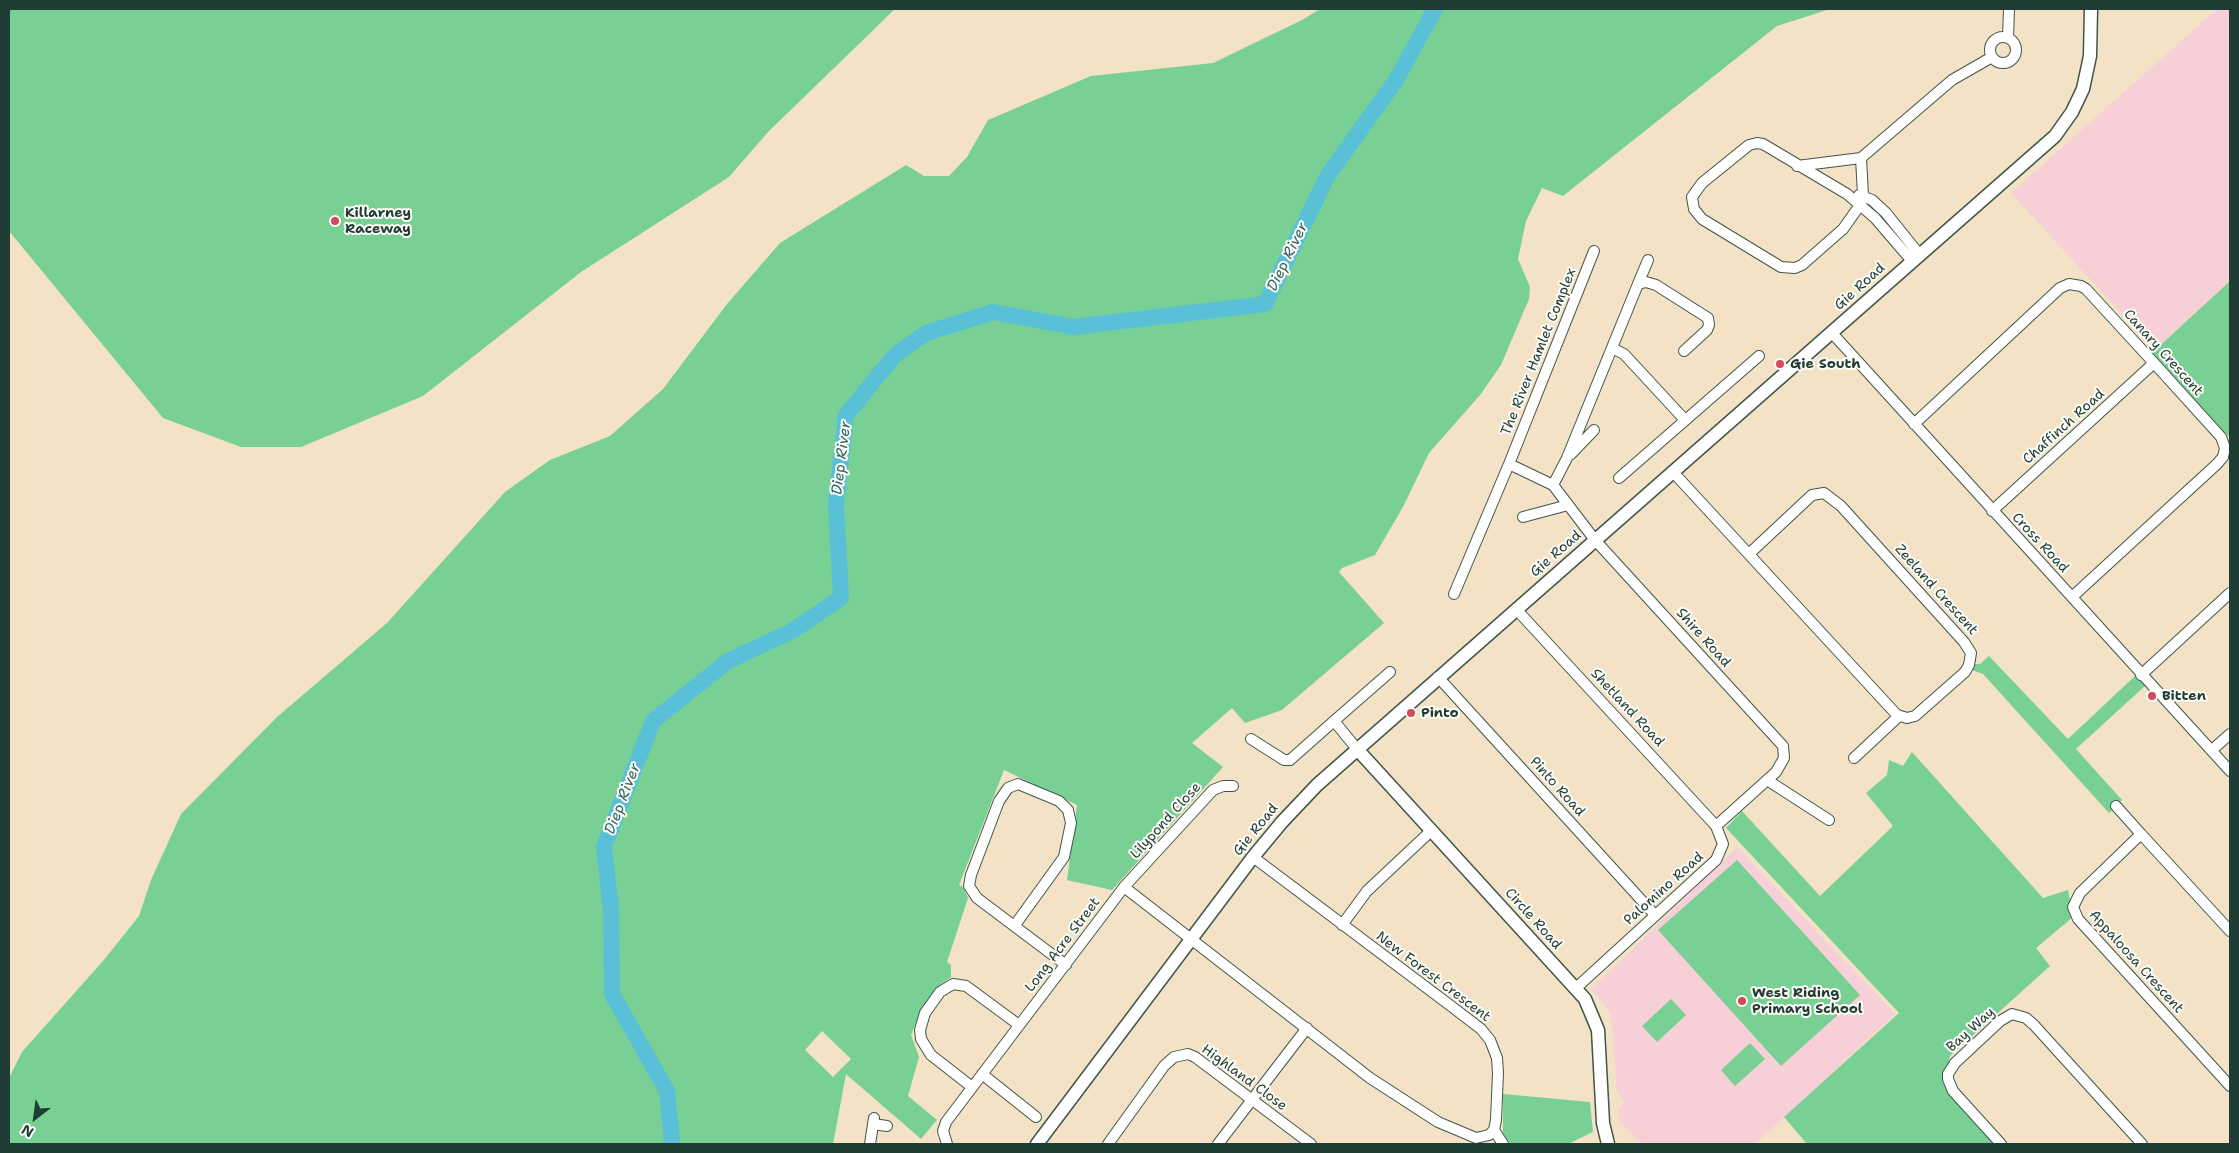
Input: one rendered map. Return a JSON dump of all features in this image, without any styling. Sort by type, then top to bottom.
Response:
[{"type":"street","points":[[2008,38],[2004,37],[1995,40],[1990,48],[1992,57],[1998,62],[2011,60],[2016,48],[2008,38],[2009,9]]},
{"type":"street","name":"Gie Road","points":[[1037,1144],[1253,857],[1296,806],[1438,677],[2046,145],[2064,124],[2079,99],[2090,56],[2091,9]]},
{"type":"street","points":[[1797,166],[1861,158],[1952,80],[1992,57]]},
{"type":"street","points":[[1861,158],[1862,200],[1840,232],[1802,265],[1790,268],[1781,267],[1702,219],[1694,208],[1692,197],[1702,183],[1749,144],[1763,144],[1797,166],[1847,194],[1862,200],[1875,218],[1916,257]]},
{"type":"street","name":"The River Hamlet Complex","points":[[1454,594],[1509,464],[1594,251]]},
{"type":"street","points":[[1553,485],[1648,260]]},
{"type":"street","points":[[1638,284],[1646,282],[1656,285],[1708,318],[1707,330],[1684,352]]},
{"type":"street","name":"Canary Crescent","points":[[1914,424],[2060,288],[2069,284],[2086,289],[2221,436],[2224,442],[2223,457],[2217,464],[2072,597]]},
{"type":"street","name":"Cross Road","points":[[1832,333],[2230,771]]},
{"type":"street","points":[[1612,348],[1624,354],[1685,420]]},
{"type":"street","points":[[1619,478],[1759,356]]},
{"type":"street","name":"Chaffinch Road","points":[[1992,511],[2154,363]]},
{"type":"street","points":[[1566,458],[1594,430]]},
{"type":"street","points":[[1509,464],[1553,485],[1595,540]]},
{"type":"street","points":[[1673,472],[1750,553],[1890,710],[1899,716],[1854,758]]},
{"type":"street","name":"Zeeland Crescent","points":[[1750,553],[1812,495],[1824,493],[1841,506],[1964,642],[1971,653],[1968,668],[1929,705],[1912,718],[1899,716]]},
{"type":"street","points":[[1522,518],[1568,505]]},
{"type":"street","name":"Shire Road","points":[[1595,540],[1783,746],[1784,758],[1776,772],[1766,780]]},
{"type":"street","points":[[2141,675],[2230,593]]},
{"type":"street","name":"Shetland Road","points":[[1516,609],[1716,826]]},
{"type":"street","points":[[1251,739],[1284,760],[1290,760],[1390,672]]},
{"type":"street","name":"Pinto Road","points":[[1438,677],[1655,915]]},
{"type":"street","points":[[1334,720],[1357,749]]},
{"type":"street","points":[[2212,750],[2230,734]]},
{"type":"street","name":"Circle Road","points":[[1357,749],[1576,988],[1589,1006],[1598,1030],[1602,1116],[1608,1144]]},
{"type":"street","points":[[1716,826],[1766,780],[1828,820]]},
{"type":"street","points":[[1014,925],[1064,857],[1071,823],[1068,810],[1060,801],[1018,784],[1008,788],[999,800],[969,882],[974,896],[1066,965]]},
{"type":"street","name":"Lilypond Close","points":[[1124,887],[1213,790],[1233,786]]},
{"type":"street","points":[[2116,806],[2230,931]]},
{"type":"street","name":"Palomino Road","points":[[1576,988],[1716,860],[1723,844],[1716,826]]},
{"type":"street","points":[[1342,925],[1367,892],[1432,830]]},
{"type":"street","name":"Appaloosa Crescent","points":[[2141,834],[2080,893],[2074,903],[2074,913],[2230,1086]]},
{"type":"street","name":"New Forest Crescent","points":[[1253,857],[1466,1018],[1490,1040],[1497,1058],[1494,1130]]},
{"type":"street","points":[[1124,887],[1370,1078],[1438,1122],[1480,1139],[1490,1135],[1494,1130],[1503,1144]]},
{"type":"street","name":"Long Acre Street","points":[[947,1144],[943,1136],[944,1127],[972,1087],[1124,887]]},
{"type":"street","points":[[972,1087],[931,1055],[921,1039],[920,1030],[925,1013],[940,992],[953,984],[966,986],[1019,1025]]},
{"type":"street","name":"Bay Way","points":[[2002,1144],[1953,1091],[1948,1074],[1955,1063],[2000,1021],[2012,1014],[2026,1018],[2034,1025],[2142,1144]]},
{"type":"street","points":[[1218,1144],[1307,1028]]},
{"type":"street","name":"Highland Close","points":[[1108,1144],[1164,1066],[1181,1054],[1195,1058],[1311,1144]]},
{"type":"street","points":[[982,1074],[1036,1117]]},
{"type":"street","points":[[870,1144],[874,1121],[887,1126]]},
{"type":"shaded area","points":[[2217,9],[2230,9],[2230,281],[2155,350],[2011,193]]},
{"type":"shaded area","name":"West Riding Primary School","points":[[1737,847],[1895,1014],[1755,1144],[1642,1144],[1620,1121],[1618,1109],[1625,1102],[1617,1092],[1610,1012],[1591,990]]},
{"type":"green space","name":"Killarney Raceway","points":[[9,9],[895,9],[768,132],[729,177],[581,272],[423,396],[301,447],[241,447],[163,418],[9,231]]},
{"type":"green space","points":[[1320,9],[1830,9],[1777,26],[1563,196],[1542,188],[1526,221],[1518,259],[1530,287],[1529,299],[1501,365],[1480,395],[1429,453],[1404,505],[1375,555],[1342,568],[1339,572],[1384,623],[1282,710],[1245,723],[1232,708],[1192,743],[1223,767],[1112,890],[1067,880],[1077,805],[1004,770],[959,885],[963,887],[968,898],[947,962],[951,965],[951,977],[940,985],[928,1000],[920,1012],[911,1035],[919,1057],[908,1096],[937,1120],[921,1139],[846,1074],[833,1144],[9,1144],[9,1078],[22,1052],[103,961],[139,916],[151,880],[181,814],[277,717],[387,623],[505,492],[550,460],[610,436],[663,389],[727,304],[780,243],[906,165],[924,176],[949,176],[967,157],[988,120],[1091,76],[1213,63],[1302,20]],"holes":[[[822,1031],[851,1059],[833,1077],[805,1050]]]},
{"type":"green space","points":[[2230,281],[2230,438],[2152,353]]},
{"type":"green space","points":[[1989,656],[2068,739],[2136,675],[2146,685],[2076,749],[2122,800],[2109,813],[1983,674],[1972,670],[1975,664],[1980,664]]},
{"type":"green space","points":[[1912,752],[2043,898],[2068,890],[2073,917],[2036,948],[2050,966],[1950,1056],[1945,1079],[1947,1092],[1997,1144],[1807,1144],[1784,1117],[1899,1013],[1726,828],[1742,811],[1820,896],[1893,826],[1866,793],[1887,775],[1889,760],[1903,766]]},
{"type":"green space","points":[[1737,860],[1860,995],[1781,1066],[1658,930]]},
{"type":"green space","points":[[1671,999],[1686,1015],[1657,1042],[1642,1026]]},
{"type":"green space","points":[[1750,1043],[1765,1059],[1735,1086],[1721,1070]]},
{"type":"green space","points":[[1503,1094],[1590,1102],[1593,1132],[1568,1144],[1510,1144],[1503,1133]]},
{"type":"waterway","name":"Diep River","points":[[672,1144],[667,1091],[612,994],[611,909],[604,847],[653,721],[728,661],[792,631],[841,598],[836,504],[846,415],[895,355],[926,333],[993,312],[1074,327],[1265,304],[1328,175],[1396,80],[1435,9]]},
{"type":"place","name":"Killarney Raceway","points":[[335,221]]},
{"type":"place","name":"Gie South","points":[[1780,364]]},
{"type":"place","name":"Bitten","points":[[2152,696]]},
{"type":"place","name":"Pinto","points":[[1411,713]]},
{"type":"place","name":"West Riding Primary School","points":[[1742,1001]]}]
